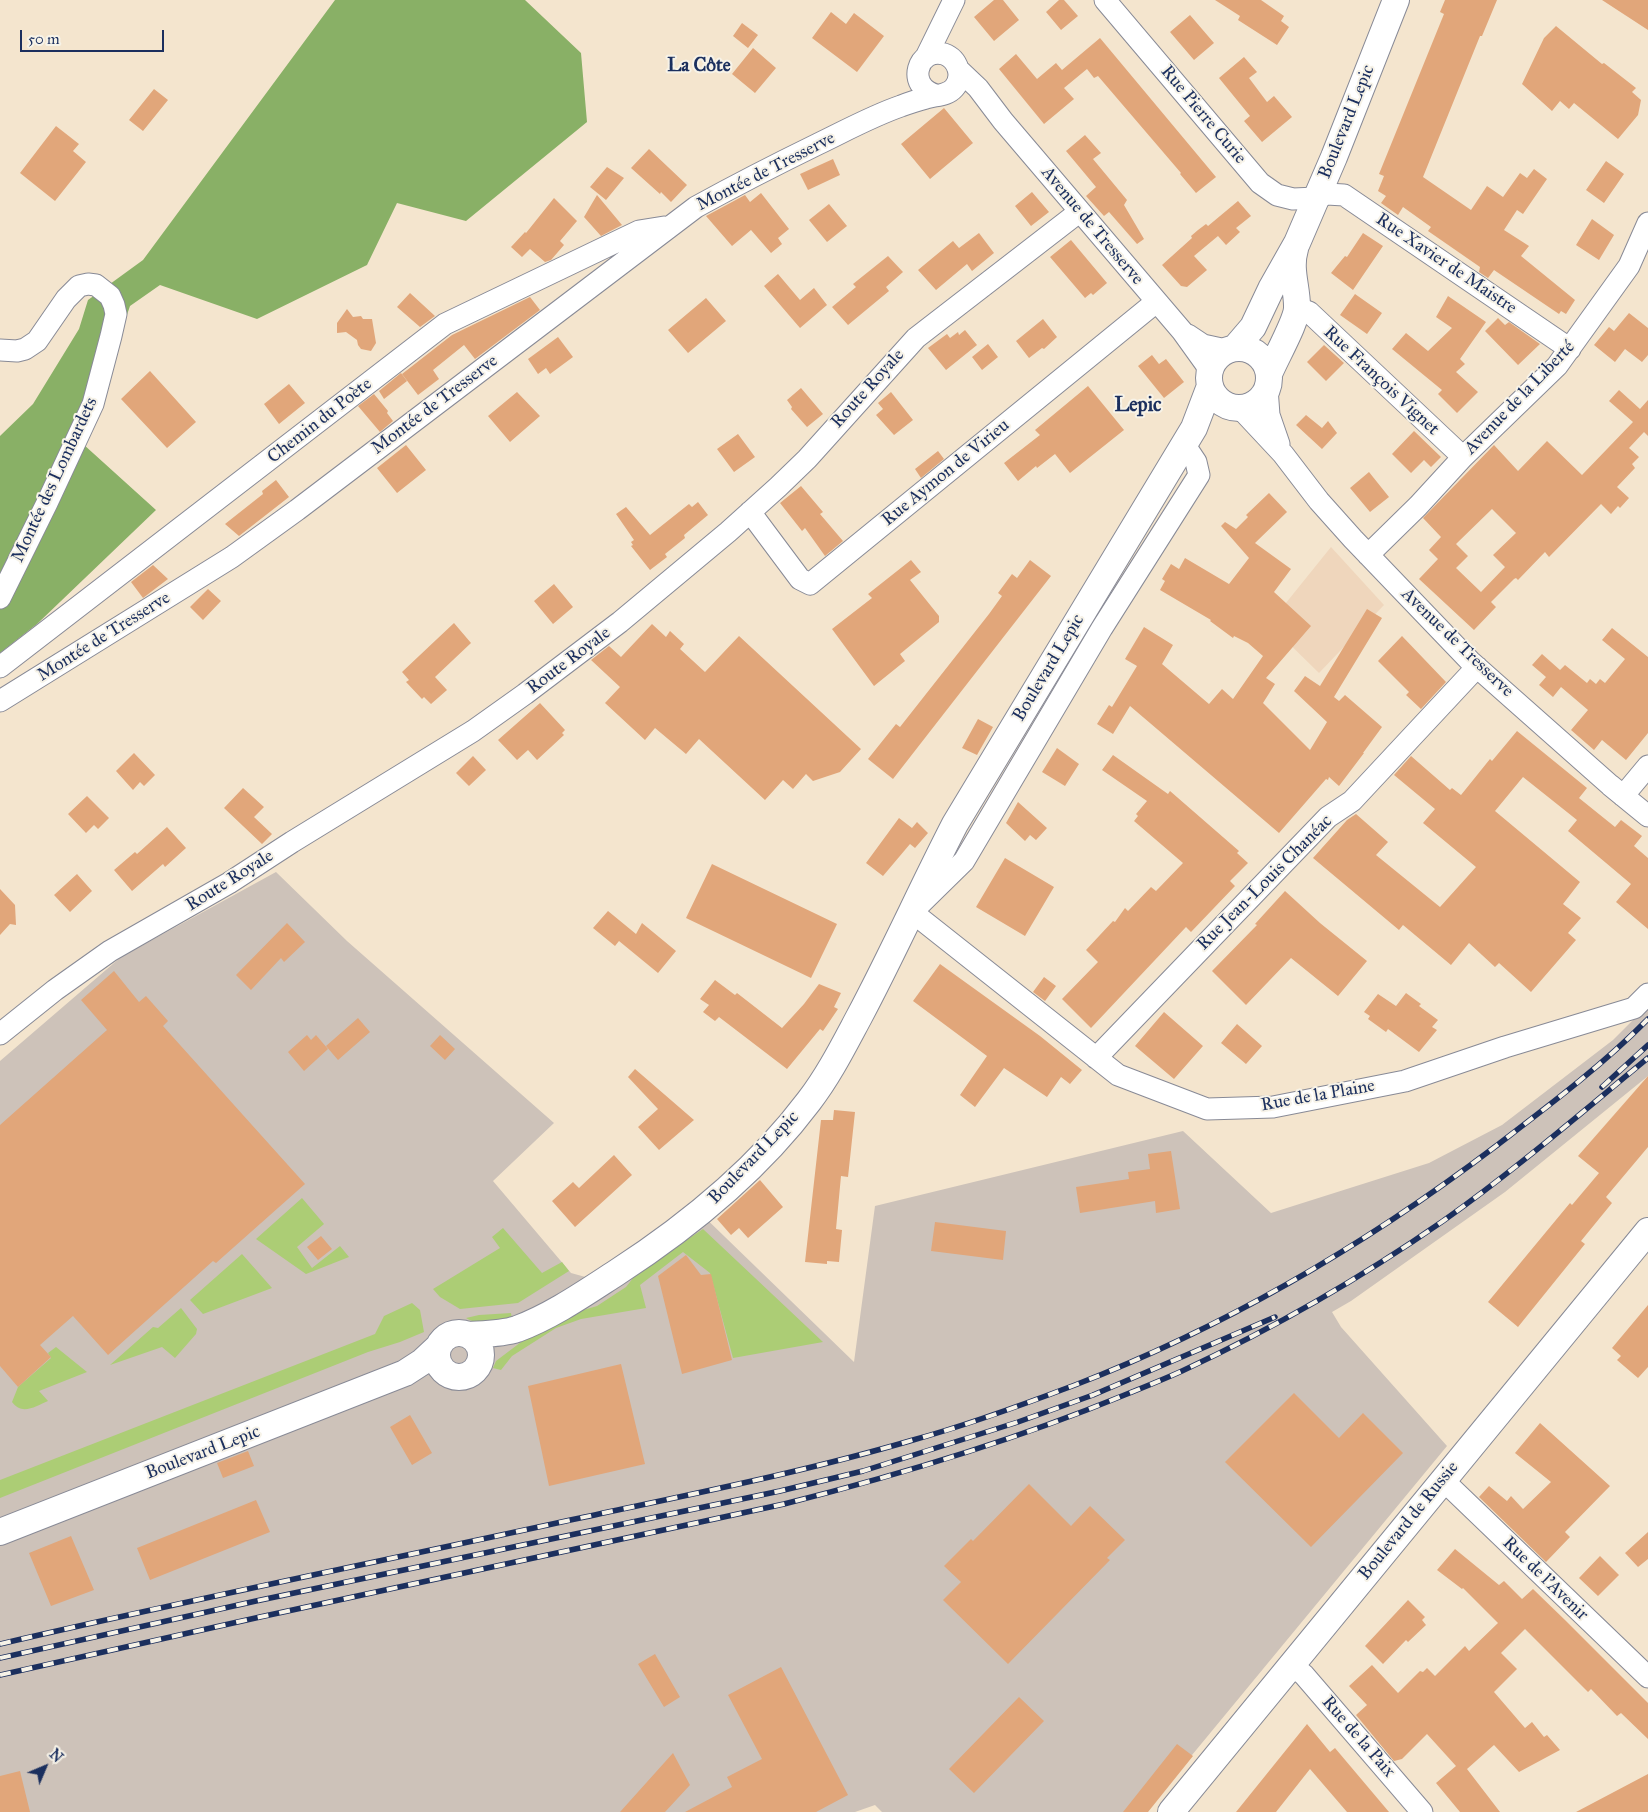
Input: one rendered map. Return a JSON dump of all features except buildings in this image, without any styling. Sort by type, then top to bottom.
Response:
[{"type":"main road","name":"Boulevard Lepic","points":[[469,1335],[517,1329],[544,1317],[625,1267],[717,1199],[773,1143],[809,1101],[844,1046],[955,824],[1189,436],[1220,363],[1253,327],[1317,198],[1396,0]]},
{"type":"main road","name":"Boulevard Lepic","points":[[1268,381],[1298,308],[1292,260],[1296,243]]},
{"type":"main road","points":[[1243,348],[1252,350],[1260,356],[1266,364],[1268,381],[1256,402],[1234,407],[1214,395],[1220,363],[1243,348]]},
{"type":"main road","name":"Boulevard Lepic","points":[[1189,436],[1234,407]]},
{"type":"main road","name":"Boulevard de Russie","points":[[1192,1812],[1298,1670],[1573,1334],[1648,1231]]},
{"type":"main road","name":"Boulevard de Russie","points":[[1573,1334],[1648,1254]]},
{"type":"main road","name":"Boulevard Lepic","points":[[480,1361],[517,1329]]},
{"type":"main road","points":[[459,1332],[469,1335],[479,1346],[481,1354],[475,1371],[462,1377],[447,1374],[438,1363],[437,1348],[441,1341],[449,1335],[459,1332]]},
{"type":"main road","name":"Boulevard Lepic","points":[[0,1532],[405,1373],[422,1362],[437,1348]]},
{"type":"main road","name":"Boulevard Lepic","points":[[405,1373],[432,1376],[447,1374]]},
{"type":"main road","name":"Boulevard de Russie","points":[[1171,1812],[1298,1670]]},
{"type":"street","name":"Rue Pierre Curie","points":[[1105,0],[1260,183],[1277,195],[1293,199],[1317,198]]},
{"type":"street","points":[[874,116],[954,88],[959,79],[955,64],[947,49],[949,10]]},
{"type":"street","points":[[922,66],[949,10]]},
{"type":"street","points":[[874,116],[894,99],[934,54],[943,54],[955,64]]},
{"type":"street","name":"Avenue de Tresserve","points":[[955,64],[978,88],[1003,121],[1156,302],[1182,331],[1203,345],[1220,363]]},
{"type":"street","name":"Avenue de Tresserve","points":[[922,66],[923,88],[928,93],[956,95],[970,101],[1003,121]]},
{"type":"street","name":"Montée de Tresserve","points":[[0,701],[240,552],[696,207],[718,194],[874,116]]},
{"type":"street","name":"Rue Xavier de Maistre","points":[[1317,198],[1327,194],[1344,195],[1570,349]]},
{"type":"street","name":"Route Royale","points":[[0,1034],[54,990],[110,951],[229,883],[473,731],[652,597],[750,512],[807,459],[916,338],[1080,212]]},
{"type":"street","name":"Avenue de la Liberté","points":[[1368,555],[1418,506],[1463,457],[1557,366],[1629,266],[1648,223]]},
{"type":"street","name":"Chemin du Poète","points":[[0,667],[445,324],[639,231],[670,226]]},
{"type":"street","name":"Montée des Lombardets","points":[[0,350],[17,351],[25,349],[37,341],[66,299],[79,286],[96,285],[110,296],[114,305],[116,314],[112,336],[93,404],[0,598]]},
{"type":"street","name":"Rue Aymon de Virieu","points":[[750,512],[800,579],[810,584],[1156,302]]},
{"type":"street","name":"Rue François Vignet","points":[[1298,308],[1308,312],[1463,457]]},
{"type":"street","name":"Avenue de Tresserve","points":[[1268,381],[1269,415],[1273,432],[1283,454]]},
{"type":"street","name":"Avenue de Tresserve","points":[[1234,407],[1283,454],[1320,501],[1368,555],[1477,667],[1648,816]]},
{"type":"street","name":"Boulevard Lepic","points":[[912,912],[964,861],[1102,628],[1199,475],[1189,436]]},
{"type":"street","points":[[0,689],[75,640],[82,650]]},
{"type":"street","name":"Rue Jean-Louis Chanéac","points":[[1096,1058],[1328,817],[1352,801],[1477,667]]},
{"type":"street","points":[[1623,796],[1648,766]]},
{"type":"street","name":"Rue de la Plaine","points":[[912,912],[1118,1075],[1207,1109],[1273,1107],[1405,1080],[1634,1008],[1648,994]]},
{"type":"street","name":"Rue de l'Avenir","points":[[1448,1486],[1648,1677]]},
{"type":"street","name":"Rue de la Paix","points":[[1298,1670],[1422,1812]]},
{"type":"shaded area","points":[[1331,547],[1384,605],[1319,673],[1269,624]]},
{"type":"shaded area","points":[[276,872],[347,941],[554,1123],[493,1181],[571,1273],[589,1278],[692,1205],[854,1362],[875,1206],[1183,1131],[1271,1213],[1429,1163],[1502,1125],[1613,1040],[1648,1005],[1648,1076],[1505,1192],[1351,1301],[1332,1312],[1341,1327],[1447,1446],[1145,1812],[882,1812],[875,1805],[855,1812],[0,1812],[0,1061],[121,957]]},
{"type":"green space","points":[[335,0],[525,0],[581,53],[587,122],[466,221],[397,203],[367,265],[257,319],[160,285],[130,306],[83,444],[156,510],[37,624],[0,653],[0,436],[33,404],[79,329],[88,300],[143,260]]},
{"type":"green space","points":[[302,1198],[324,1224],[297,1247],[312,1268],[340,1246],[349,1257],[306,1274],[256,1239]]},
{"type":"green space","points":[[503,1228],[542,1273],[562,1262],[569,1271],[518,1303],[460,1309],[440,1297],[433,1289],[500,1248],[492,1237]]},
{"type":"green space","points":[[703,1229],[823,1342],[733,1358],[710,1273],[683,1252],[640,1285],[646,1308],[581,1319],[556,1328],[512,1356],[501,1370],[493,1368],[496,1361],[537,1330],[570,1314],[597,1306],[626,1287],[637,1273]]},
{"type":"green space","points":[[242,1254],[272,1288],[203,1314],[190,1300]]},
{"type":"green space","points":[[412,1303],[420,1310],[424,1332],[368,1352],[0,1498],[0,1480],[375,1334],[384,1316]]},
{"type":"green space","points":[[181,1308],[197,1329],[196,1334],[175,1358],[162,1347],[110,1365],[153,1327],[158,1328]]},
{"type":"green space","points":[[511,1313],[512,1319],[488,1323],[471,1321],[466,1318],[479,1315]]},
{"type":"green space","points":[[56,1347],[87,1372],[39,1391],[48,1401],[29,1409],[16,1406],[12,1402],[18,1387],[51,1358],[48,1353]]},
{"type":"railway","points":[[0,1644],[217,1595],[789,1472],[872,1452],[954,1428],[1075,1385],[1186,1337],[1294,1280],[1346,1249],[1447,1182],[1496,1146],[1594,1069],[1648,1019]]},
{"type":"railway","points":[[1602,1087],[1648,1045]]},
{"type":"railway","points":[[0,1675],[784,1504],[955,1456],[1039,1428],[1167,1378],[1216,1355],[1283,1320],[1380,1263],[1443,1221],[1496,1182],[1648,1058]]},
{"type":"railway","points":[[0,1658],[256,1601],[780,1491],[863,1471],[1018,1422],[1093,1395],[1275,1317]]},
{"type":"district","name":"La Côte","points":[[699,66]]},
{"type":"district","name":"Lepic","points":[[1138,406]]}]
